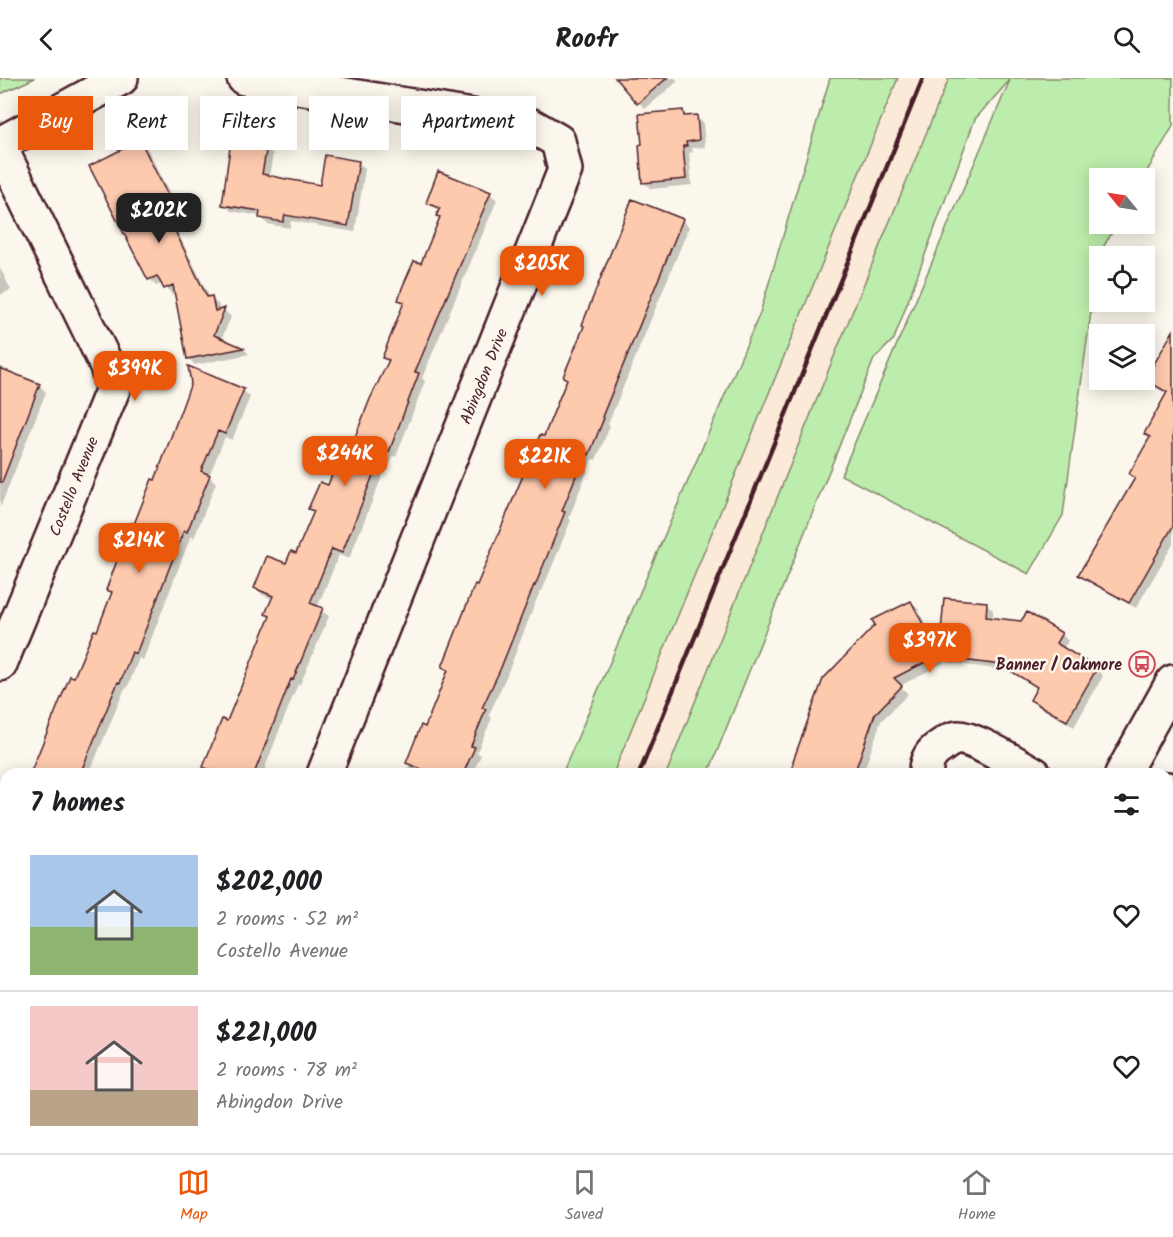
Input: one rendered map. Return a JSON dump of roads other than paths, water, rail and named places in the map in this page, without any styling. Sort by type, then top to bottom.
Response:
[{"type":"street","points":[[0,145],[121,78]]},
{"type":"street","name":"Abingdon Drive","points":[[244,78],[532,126],[558,141],[565,170],[326,768]]},
{"type":"street","name":"Costello Avenue","points":[[0,145],[106,366],[112,389],[0,664]]},
{"type":"street","points":[[1131,768],[1173,682]]},
{"type":"street","points":[[925,768],[932,753],[948,741],[960,737],[979,744],[1023,768]]},
{"type":"railway","points":[[641,768],[923,78]]},
{"type":"place","name":"Banner / Oakmore","points":[[1142,664]]}]
